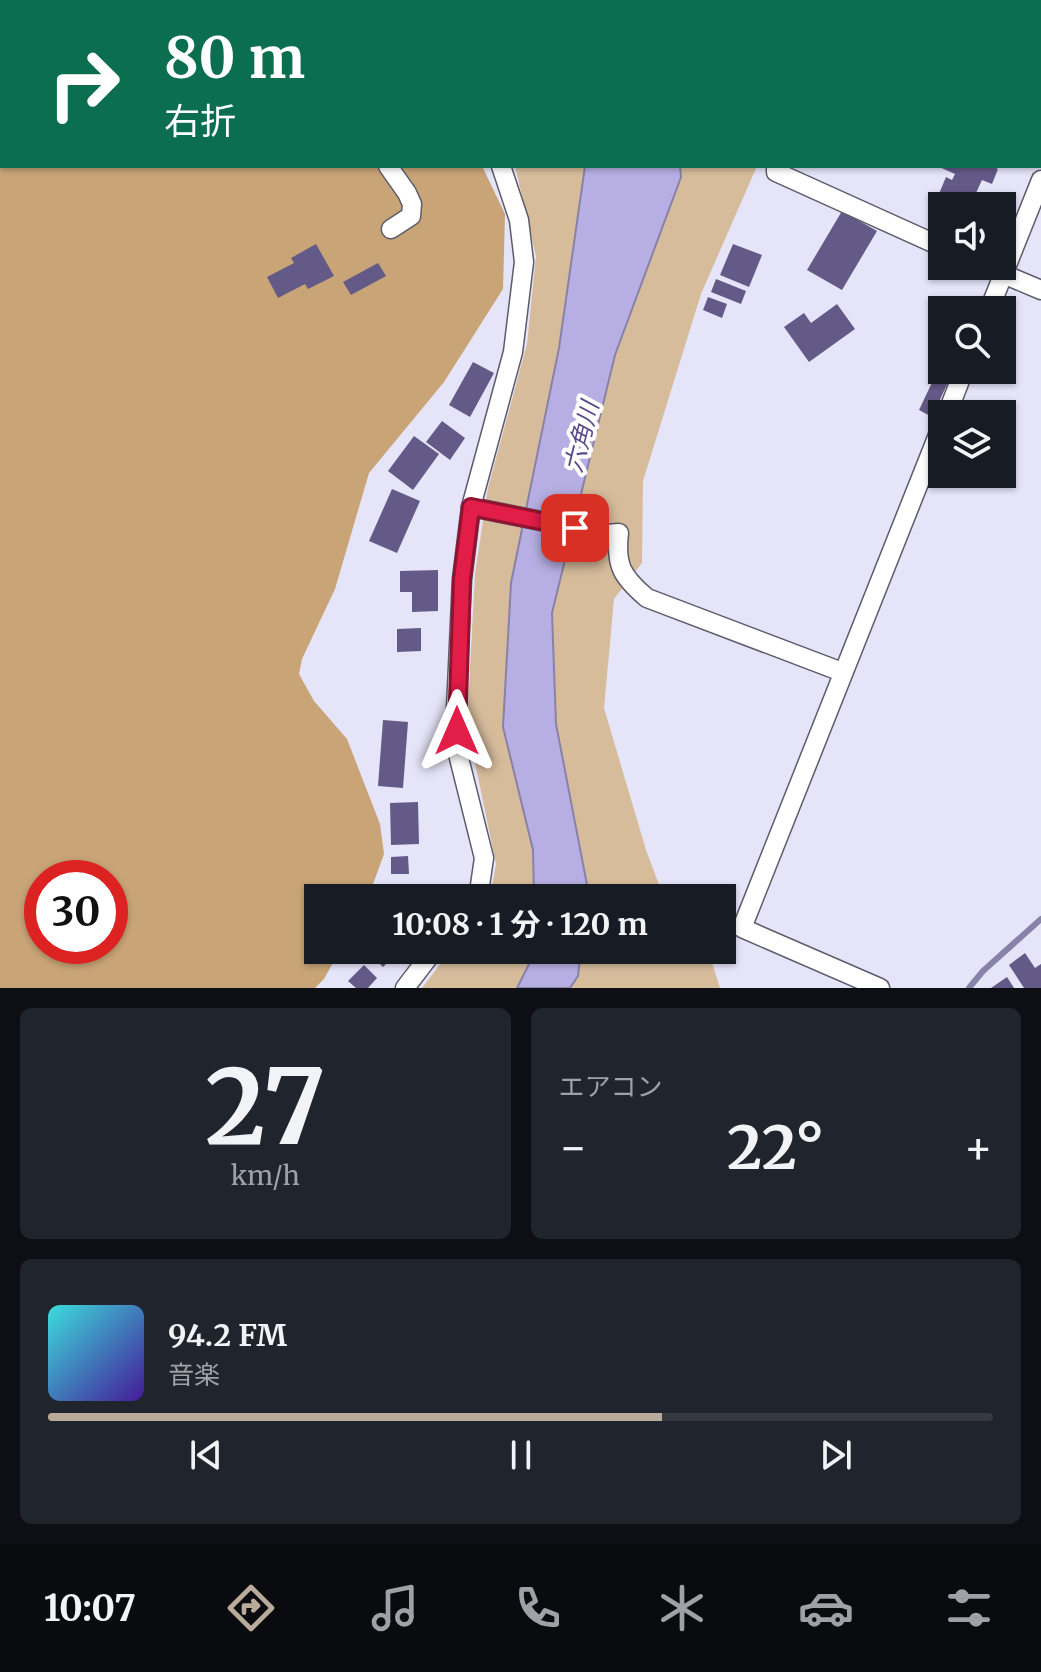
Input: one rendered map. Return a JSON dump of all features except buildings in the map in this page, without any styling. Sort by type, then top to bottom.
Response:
[{"type":"street","points":[[389,168],[412,204],[411,216],[391,229]]},
{"type":"street","points":[[480,884],[484,858],[458,754],[456,709],[462,579],[513,352],[524,262],[519,220],[502,168]]},
{"type":"street","points":[[776,168],[776,172],[928,241]]},
{"type":"street","points":[[1016,242],[1041,180]]},
{"type":"street","points":[[1016,279],[1041,290]]},
{"type":"street","points":[[880,988],[742,928],[928,460]]},
{"type":"street","points":[[476,508],[606,534],[619,533],[616,555],[629,583],[647,598],[842,672]]},
{"type":"street","points":[[405,988],[423,964]]},
{"type":"shaded area","points":[[0,168],[483,168],[505,214],[503,289],[444,382],[369,473],[335,589],[302,659],[299,674],[314,701],[347,739],[380,824],[384,854],[373,884],[304,884],[304,964],[332,964],[315,988],[0,988]]},
{"type":"shaded area","points":[[515,168],[585,168],[503,727],[533,850],[534,884],[492,884],[496,864],[467,724],[475,574],[488,488],[527,344],[536,256]]},
{"type":"shaded area","points":[[680,168],[756,168],[701,294],[643,481],[642,563],[614,599],[604,708],[659,884],[587,884],[556,724],[552,614],[615,355],[681,177]]},
{"type":"shaded area","points":[[440,964],[529,964],[517,988],[422,988]]},
{"type":"shaded area","points":[[579,964],[712,964],[720,988],[570,988],[578,975]]},
{"type":"water","name":"六角川","points":[[585,168],[680,168],[681,177],[615,355],[552,613],[556,724],[587,884],[534,884],[533,850],[503,727],[511,583],[559,348]]},
{"type":"water","points":[[529,964],[579,964],[578,976],[570,988],[517,988]]},
{"type":"waterway","points":[[969,988],[983,971],[1041,919]]},
{"type":"route","points":[[457,731],[462,579],[471,507],[575,528]]}]
